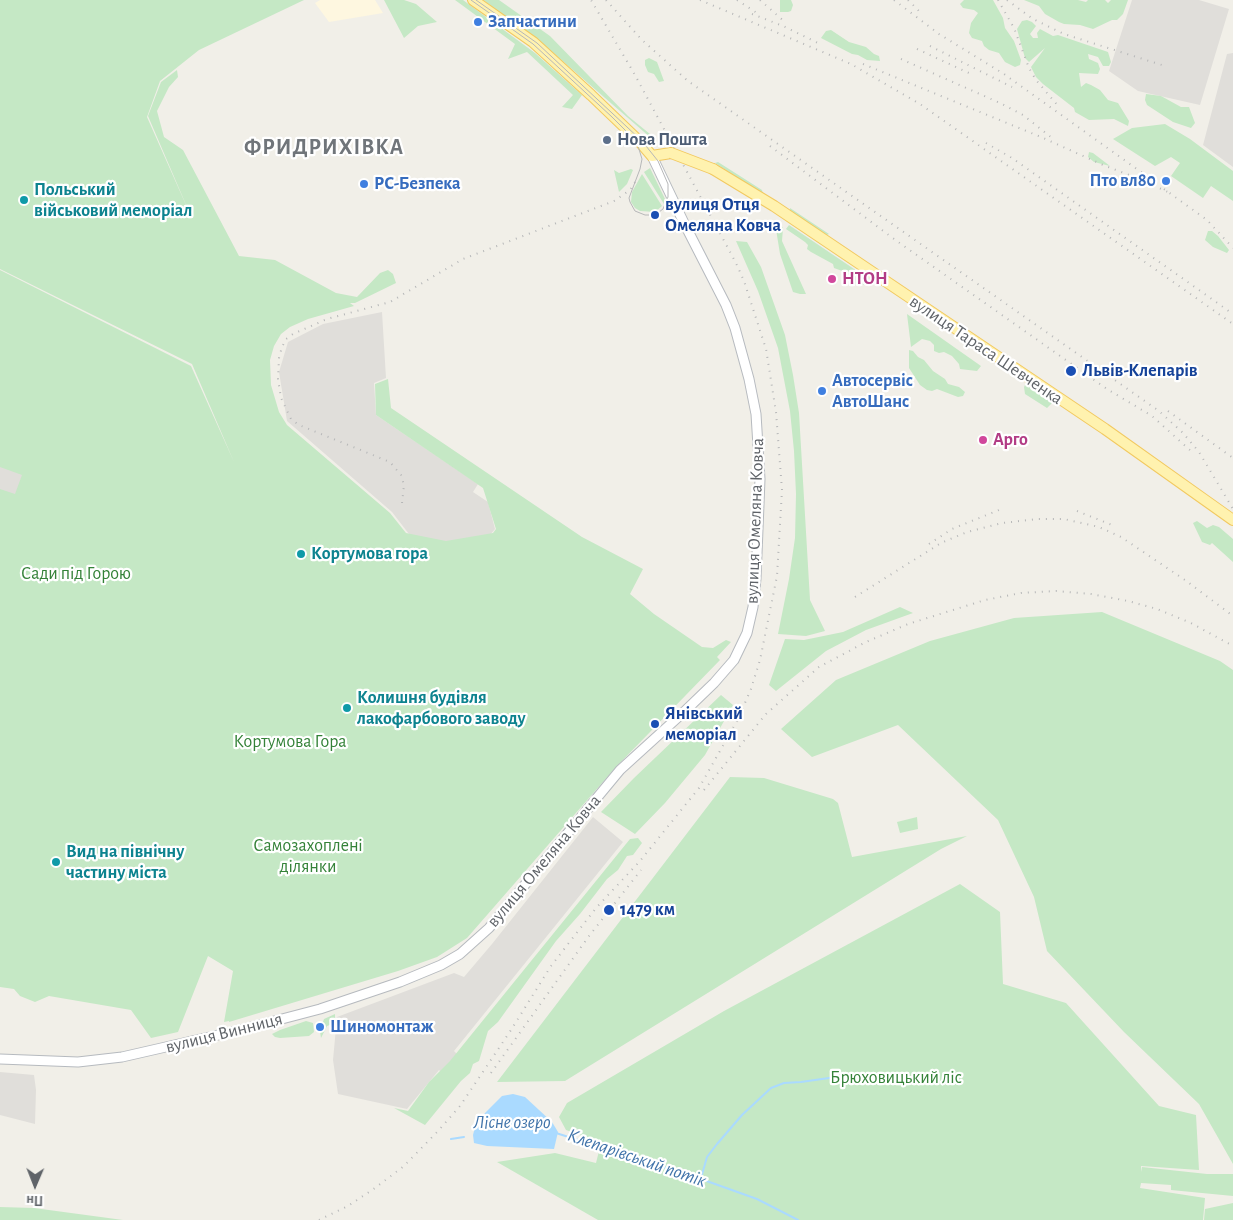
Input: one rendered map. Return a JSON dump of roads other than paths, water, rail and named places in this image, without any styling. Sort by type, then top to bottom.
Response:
[{"type":"main road","points":[[474,0],[533,42],[591,94],[652,156]]},
{"type":"main road","name":"вулиця Тараса Шевченка","points":[[652,156],[670,153],[713,169],[774,206],[1105,429],[1233,520]]},
{"type":"main road","name":"вулиця Омеляна Ковча","points":[[441,965],[460,954],[488,928],[620,770],[686,710],[728,668],[742,647],[748,633],[756,579],[760,479],[755,405],[735,328],[726,305],[652,156]]},
{"type":"main road","name":"вулиця Винниця","points":[[0,1059],[78,1062],[122,1058],[320,1009],[400,982],[441,965]]},
{"type":"water","name":"Лісне озеро","points":[[513,1094],[525,1097],[552,1122],[558,1132],[554,1149],[487,1146],[474,1143],[475,1127],[485,1113],[502,1096]]},
{"type":"waterway","points":[[701,1178],[707,1157],[717,1144],[742,1115],[771,1088],[784,1083],[843,1076]]},
{"type":"waterway","name":"Клепарівський потік","points":[[556,1133],[701,1179],[757,1199],[798,1220]]},
{"type":"waterway","name":"Клепарівський потік","points":[[451,1139],[464,1137]]},
{"type":"tram line","points":[[471,0],[533,44],[633,138],[642,159],[629,198],[630,202],[635,211],[645,215],[655,215],[663,209],[668,197],[668,184],[658,161],[642,141],[537,43],[476,0]]},
{"type":"railway","points":[[319,1220],[348,1206],[404,1166],[460,1106],[551,966],[596,908],[640,861],[699,788],[738,719],[751,689],[760,660],[777,576],[782,490],[776,412],[766,349],[744,281],[736,263],[635,75],[591,0]]},
{"type":"railway","points":[[606,0],[642,40],[688,81],[1159,411],[1183,433],[1199,452],[1233,509]]},
{"type":"railway","points":[[700,0],[851,64],[920,104],[1233,324]]},
{"type":"railway","points":[[737,0],[760,15]]},
{"type":"railway","points":[[760,0],[786,23]]},
{"type":"railway","points":[[894,0],[939,34],[1004,74],[1148,177]]},
{"type":"railway","points":[[908,0],[922,14]]},
{"type":"railway","points":[[998,0],[1014,28],[1029,68],[1036,80],[1059,107]]},
{"type":"railway","points":[[1007,0],[1033,19],[1064,34],[1165,66]]},
{"type":"railway","points":[[752,14],[818,43]]},
{"type":"railway","points":[[930,46],[1012,87]]},
{"type":"railway","points":[[917,49],[971,74]]},
{"type":"railway","points":[[901,59],[1023,115],[1052,138]]},
{"type":"railway","points":[[863,64],[1041,137],[1170,193]]},
{"type":"railway","points":[[986,143],[1012,158],[1233,314]]},
{"type":"railway","points":[[770,146],[894,239],[1107,389],[1152,416],[1191,451]]},
{"type":"railway","points":[[402,503],[404,485],[401,475],[390,462],[299,425],[291,419],[281,398],[278,379],[279,358],[286,339],[327,319],[390,302],[463,259],[614,201],[630,190],[637,179]]},
{"type":"railway","points":[[1164,189],[1207,220],[1233,248]]},
{"type":"railway","points":[[1168,411],[1233,458]]},
{"type":"railway","points":[[929,544],[952,529],[999,510]]},
{"type":"railway","points":[[1077,511],[1112,525]]},
{"type":"railway","points":[[855,597],[941,543],[967,532],[1002,523],[1038,519],[1064,519],[1099,527],[1121,537],[1185,580],[1233,616]]},
{"type":"railway","points":[[704,790],[766,714],[819,667],[866,642],[908,624],[985,600],[1021,593],[1056,591],[1091,594],[1157,609],[1191,623],[1233,646]]},
{"type":"railway","points":[[491,1073],[589,936],[641,870]]},
{"type":"place","name":"Запчастини","points":[[478,22]]},
{"type":"place","name":"Нова Пошта","points":[[607,140]]},
{"type":"place","name":"Пто вл80","points":[[1166,181]]},
{"type":"place","name":"РС-Безпека","points":[[364,184]]},
{"type":"place","name":"Польський військовий меморіал","points":[[24,200]]},
{"type":"place","name":"вулиця Отця Омеляна Ковча","points":[[655,215]]},
{"type":"place","name":"НТОН","points":[[832,279]]},
{"type":"place","name":"Львів-Клепарів","points":[[1071,371]]},
{"type":"place","name":"Автосервіс АвтоШанс","points":[[822,391]]},
{"type":"place","name":"Арго","points":[[983,440]]},
{"type":"place","name":"Кортумова гора","points":[[301,554]]},
{"type":"place","name":"Колишня будівля лакофарбового заводу","points":[[347,708]]},
{"type":"place","name":"Янівський меморіал","points":[[655,724]]},
{"type":"place","name":"Вид на північну частину міста","points":[[56,862]]},
{"type":"place","name":"1479 км","points":[[609,910]]},
{"type":"place","name":"Шиномонтаж","points":[[320,1027]]},
{"type":"district","name":"ФРИДРИХІВКА","points":[[324,147]]},
{"type":"park label","name":"Сади під Горою","points":[[76,574]]},
{"type":"park label","name":"Кортумова Гора","points":[[290,742]]},
{"type":"park label","name":"Самозахоплені ділянки","points":[[308,856]]},
{"type":"park label","name":"Брюховицький ліс","points":[[896,1078]]}]
